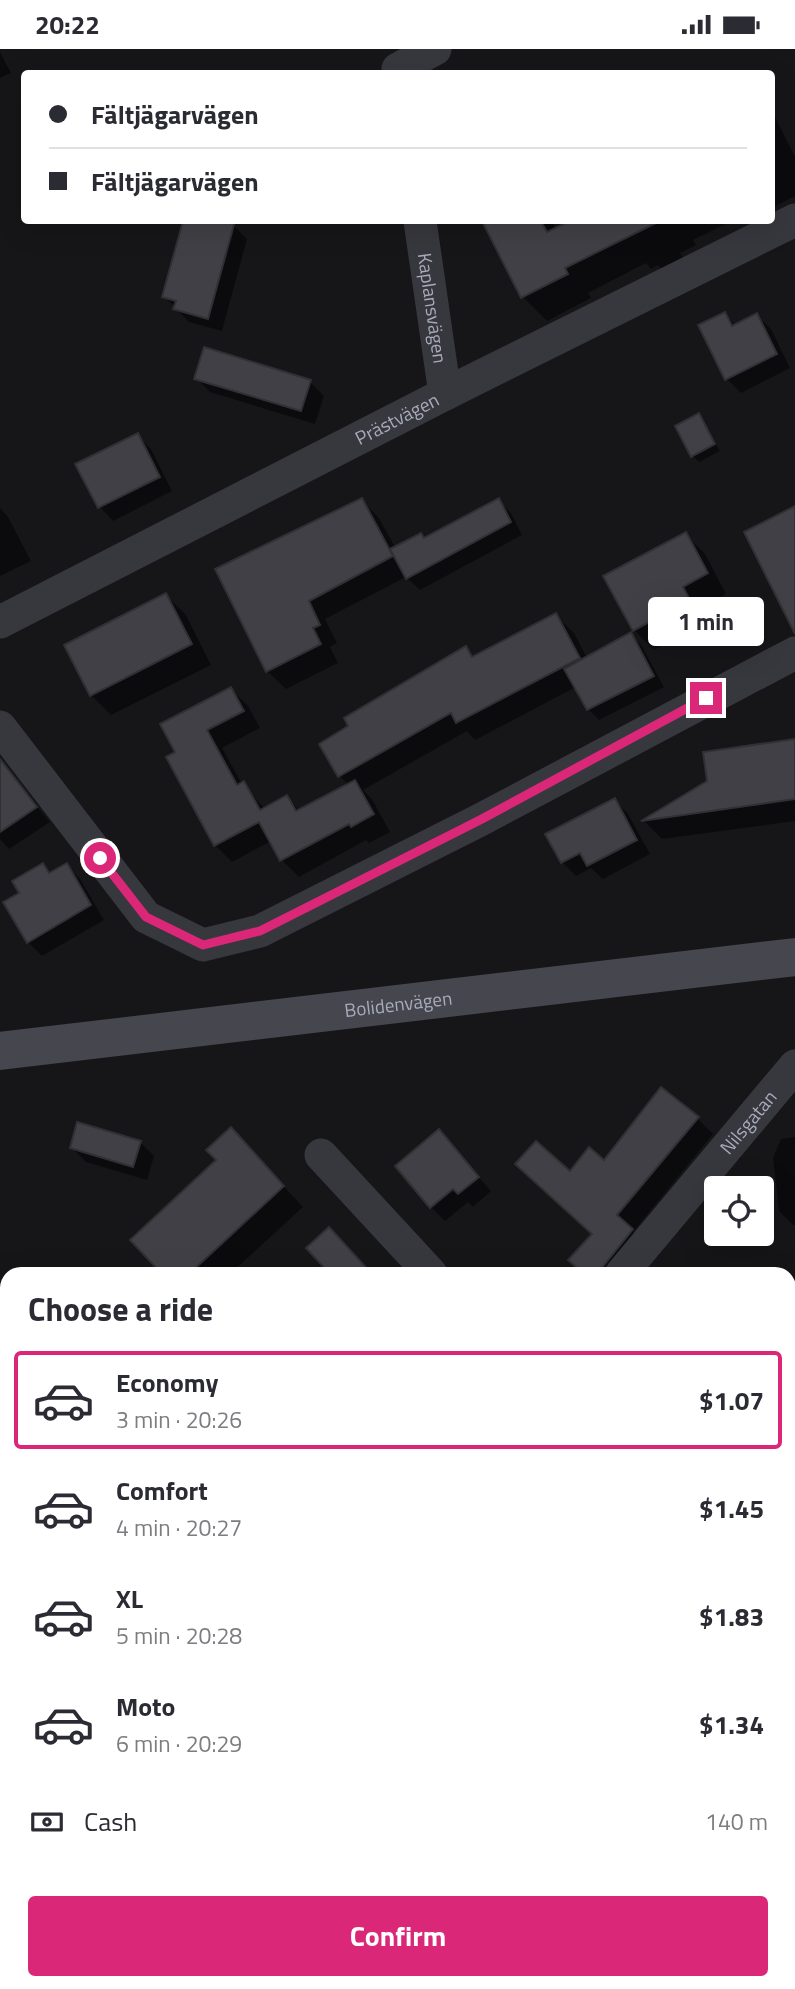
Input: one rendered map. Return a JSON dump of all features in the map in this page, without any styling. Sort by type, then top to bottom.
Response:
[{"type":"main road","name":"Bolidenvägen","points":[[0,1051],[795,957]]},
{"type":"street","points":[[398,70],[435,49]]},
{"type":"street","name":"Prästvägen","points":[[0,622],[445,394],[795,219]]},
{"type":"street","name":"Kaplansvägen","points":[[420,224],[445,394]]},
{"type":"street","points":[[0,727],[146,917],[203,945],[260,931],[480,820],[795,653]]},
{"type":"street","name":"Nilsgatan","points":[[627,1267],[795,1066]]},
{"type":"street","points":[[321,1155],[424,1267]]},
{"type":"building","points":[[182,224],[234,224],[208,319],[173,309],[176,301],[162,297]]},
{"type":"building","points":[[484,224],[543,224],[547,232],[564,224],[654,224],[565,268],[568,274],[521,298]]},
{"type":"building","points":[[725,312],[732,326],[757,313],[777,354],[725,380],[698,325]]},
{"type":"building","points":[[204,347],[311,380],[301,411],[194,379]]},
{"type":"building","points":[[699,413],[715,444],[691,457],[675,426]]},
{"type":"building","points":[[138,433],[160,477],[98,508],[75,464]]},
{"type":"building","points":[[362,498],[393,556],[309,601],[320,625],[313,628],[321,644],[266,672],[215,569]]},
{"type":"building","points":[[499,498],[511,522],[406,579],[390,549],[421,533],[424,538]]},
{"type":"building","points":[[795,506],[795,634],[744,532]]},
{"type":"building","points":[[686,532],[708,573],[683,587],[690,600],[633,631],[603,576]]},
{"type":"building","points":[[166,593],[192,644],[90,696],[64,645]]},
{"type":"building","points":[[556,613],[580,658],[456,723],[451,713],[338,777],[319,744],[348,726],[344,718],[466,646],[472,657]]},
{"type":"building","points":[[631,632],[654,676],[587,710],[564,669]]},
{"type":"building","points":[[231,687],[244,711],[207,730],[237,785],[244,781],[260,810],[287,795],[296,811],[355,780],[374,814],[351,827],[349,824],[280,861],[259,822],[214,846],[166,757],[175,752],[160,724]]},
{"type":"building","points":[[795,739],[795,799],[641,821],[707,781],[703,752]]},
{"type":"building","points":[[0,759],[37,807],[0,832]]},
{"type":"building","points":[[615,798],[637,840],[587,866],[580,853],[561,863],[545,834]]},
{"type":"building","points":[[43,863],[49,873],[67,863],[91,905],[27,943],[3,902],[19,893],[12,881]]},
{"type":"building","points":[[661,1087],[699,1117],[617,1215],[633,1229],[603,1267],[576,1267],[568,1260],[592,1234],[515,1164],[536,1141],[570,1171],[589,1147],[604,1160]]},
{"type":"building","points":[[77,1122],[141,1141],[133,1167],[70,1148]]},
{"type":"building","points":[[231,1127],[284,1186],[197,1267],[155,1267],[130,1240],[216,1160],[206,1150]]},
{"type":"building","points":[[439,1129],[479,1177],[458,1194],[453,1189],[430,1208],[395,1166]]},
{"type":"building","points":[[329,1227],[366,1267],[324,1267],[306,1248]]},
{"type":"route","points":[[100,858],[146,917],[203,945],[260,931],[480,820],[706,698]]}]
